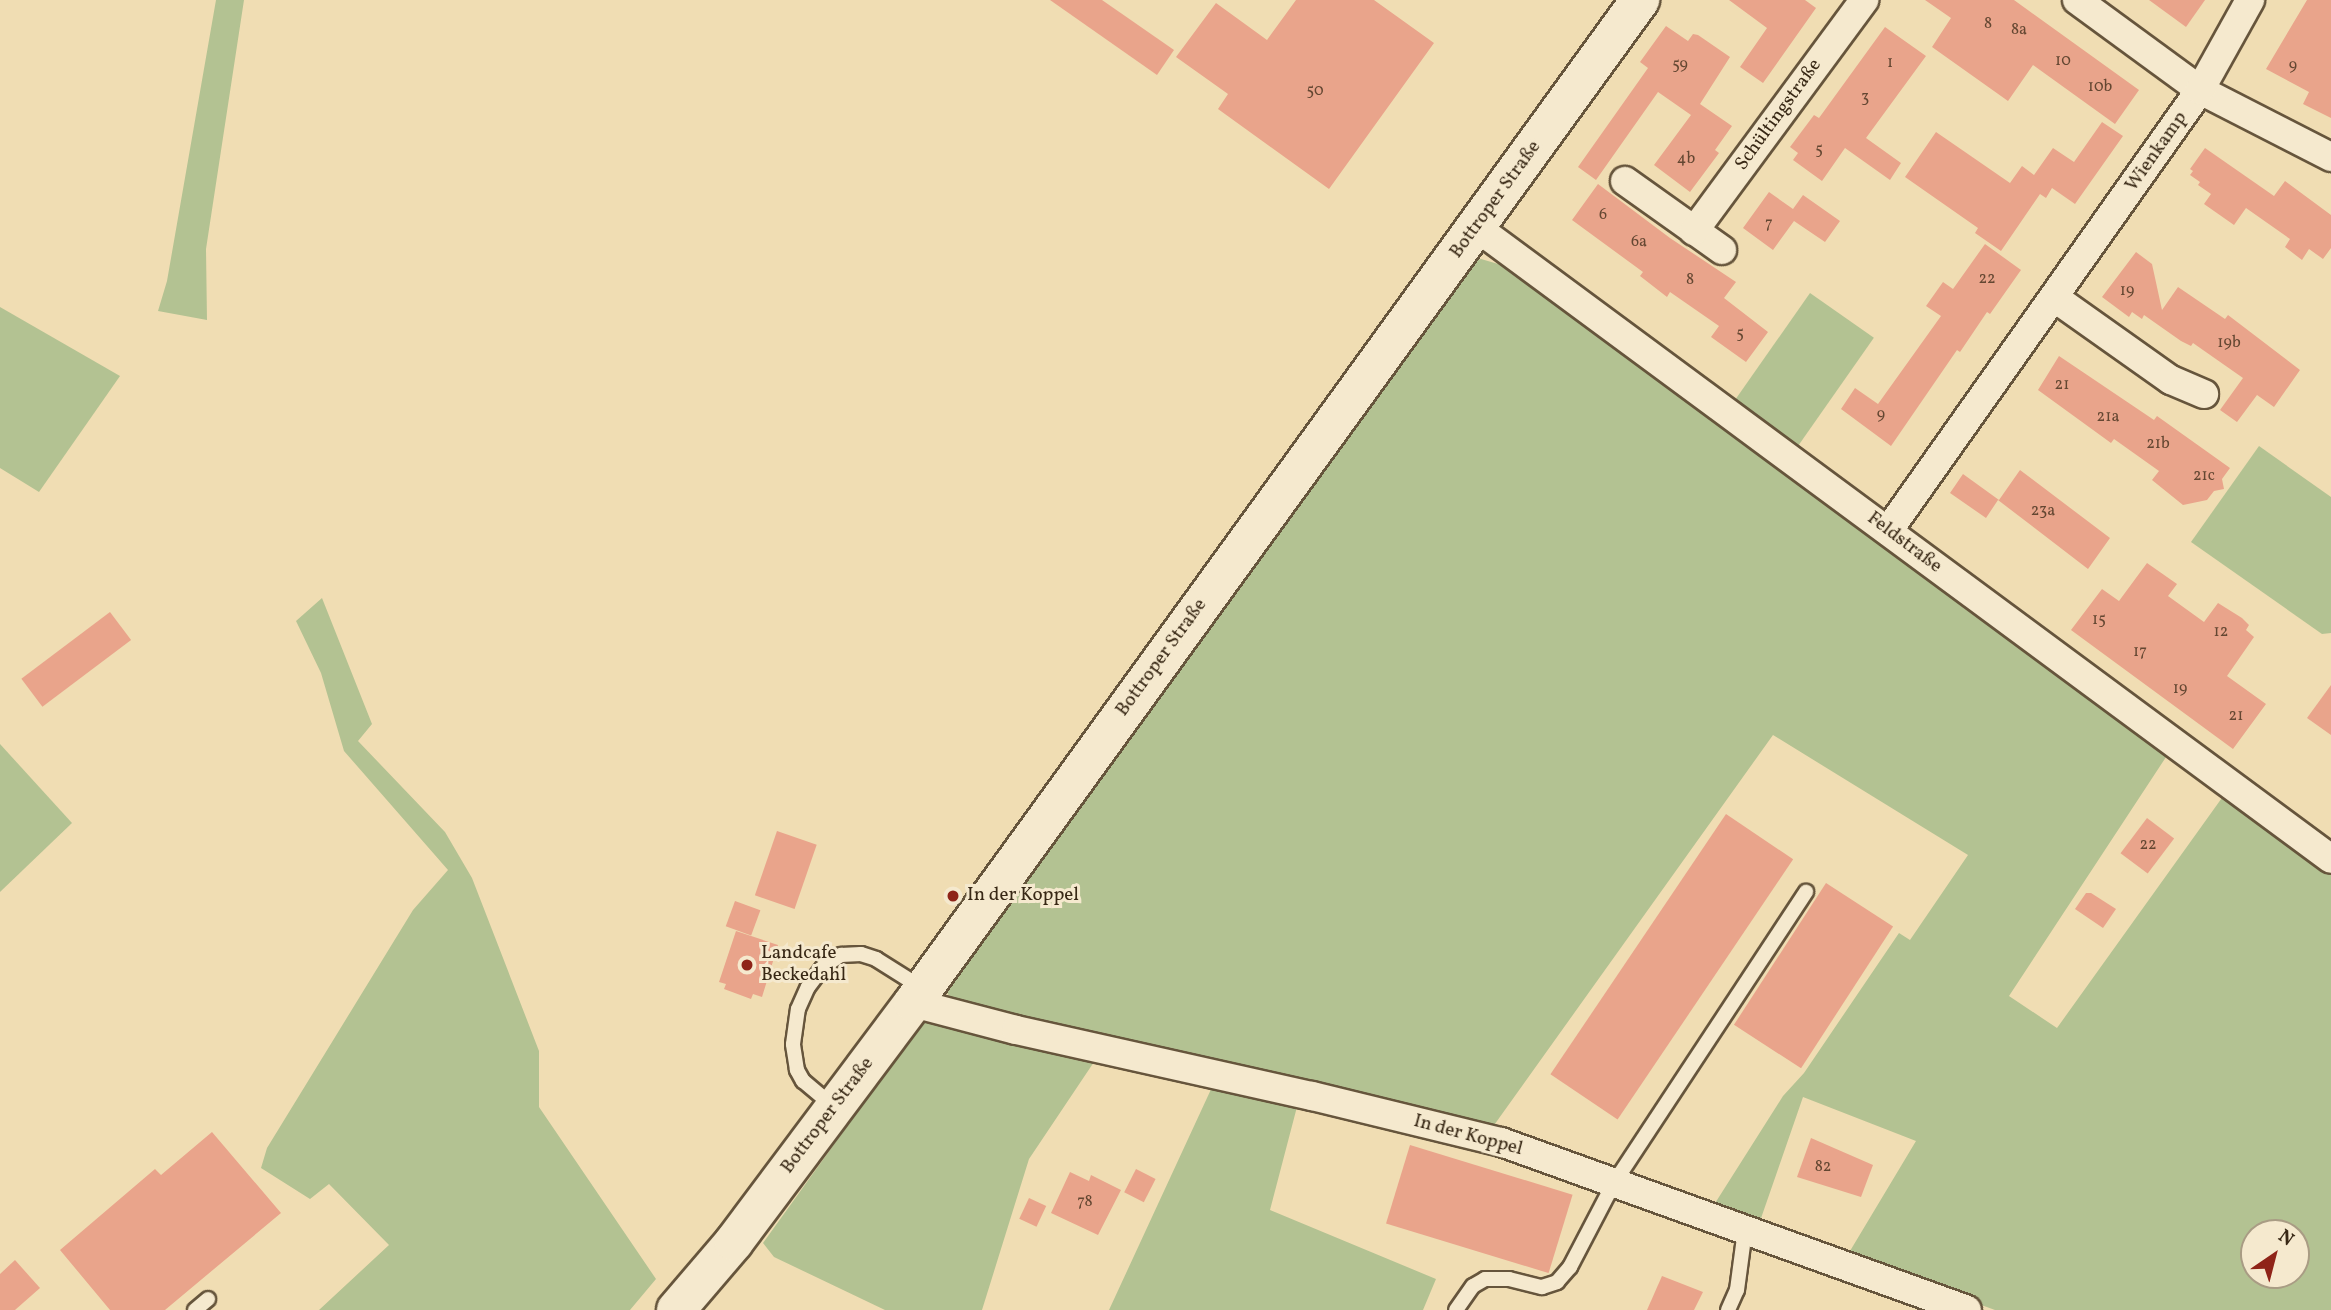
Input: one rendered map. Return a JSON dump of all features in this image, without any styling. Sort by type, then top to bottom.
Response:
[{"type":"main road","name":"Bottroper Straße","points":[[676,1310],[734,1242],[918,996],[1640,0]]},
{"type":"street","name":"Schültingstraße","points":[[1694,231],[1864,0]]},
{"type":"street","points":[[2077,0],[2200,89],[2331,157]]},
{"type":"street","name":"Wienkamp","points":[[1888,531],[2200,89],[2250,0]]},
{"type":"street","points":[[1625,181],[1723,250]]},
{"type":"street","name":"Feldstraße","points":[[1476,227],[2331,859]]},
{"type":"street","points":[[2055,298],[2171,380],[2204,394]]},
{"type":"street","name":"In der Koppel","points":[[918,996],[1016,1030],[1312,1096],[1501,1142],[1967,1310]]},
{"type":"lane","points":[[1456,1310],[1473,1286],[1485,1279],[1509,1279],[1542,1287],[1557,1282],[1570,1267],[1614,1182],[1806,892]]},
{"type":"lane","points":[[835,1107],[803,1080],[797,1070],[793,1044],[798,1009],[808,987],[823,967],[841,955],[861,954],[876,960],[918,996]]},
{"type":"lane","points":[[1728,1310],[1737,1290],[1745,1230]]},
{"type":"lane","points":[[195,1310],[208,1299]]},
{"type":"green space","points":[[216,0],[244,0],[206,249],[207,320],[158,311],[167,281]]},
{"type":"green space","points":[[1481,259],[1505,266],[1883,538],[2168,754],[2009,996],[2057,1028],[2224,795],[2331,874],[2331,1310],[1995,1310],[1847,1256],[1916,1141],[1803,1097],[1759,1224],[1712,1208],[1783,1096],[1804,1073],[1899,933],[1910,940],[1968,855],[1773,735],[1492,1128],[958,1003],[945,990],[1471,262]]},
{"type":"green space","points":[[1810,293],[1874,338],[1796,448],[1733,404]]},
{"type":"green space","points":[[0,307],[120,376],[39,492],[0,468]]},
{"type":"green space","points":[[2259,446],[2331,497],[2331,633],[2322,634],[2191,542]]},
{"type":"green space","points":[[322,598],[372,724],[358,741],[445,832],[472,878],[539,1051],[539,1107],[656,1279],[630,1310],[319,1310],[389,1245],[329,1184],[310,1199],[261,1168],[267,1148],[413,910],[448,870],[344,751],[321,673],[296,621]]},
{"type":"green space","points":[[0,744],[72,823],[0,892]]},
{"type":"green space","points":[[928,1021],[1096,1059],[1029,1159],[982,1310],[885,1310],[774,1257],[763,1243],[920,1025]]},
{"type":"green space","points":[[1213,1085],[1298,1103],[1270,1210],[1436,1279],[1423,1310],[1109,1310]]},
{"type":"building","points":[[1050,0],[1102,0],[1174,50],[1157,75]]},
{"type":"building","points":[[1296,0],[1374,0],[1434,43],[1329,189],[1218,109],[1228,94],[1176,57],[1216,3],[1267,40]]},
{"type":"building","points":[[1729,0],[1805,0],[1816,8],[1763,83],[1740,67],[1767,28]]},
{"type":"building","points":[[1925,0],[2014,0],[2139,90],[2115,124],[2033,65],[2008,101],[1932,47],[1951,18]]},
{"type":"building","points":[[2149,0],[2205,0],[2186,27]]},
{"type":"building","points":[[2307,0],[2331,0],[2331,118],[2303,104],[2309,92],[2266,69]]},
{"type":"building","points":[[1666,26],[1688,41],[1693,34],[1698,35],[1730,57],[1700,104],[1732,126],[1715,150],[1719,153],[1690,192],[1654,165],[1691,115],[1658,92],[1596,180],[1578,167],[1648,68],[1640,62]]},
{"type":"building","points":[[1885,27],[1926,56],[1866,138],[1901,163],[1890,180],[1845,148],[1822,181],[1793,160],[1798,153],[1790,147],[1814,115],[1819,118]]},
{"type":"building","points":[[2102,122],[2123,136],[2075,204],[2052,188],[2046,198],[2040,194],[2001,251],[1975,233],[1978,228],[1905,177],[1936,132],[2010,183],[2022,166],[2034,175],[2053,148],[2074,162]]},
{"type":"building","points":[[2205,148],[2274,196],[2285,181],[2331,215],[2331,248],[2323,259],[2309,249],[2302,260],[2285,247],[2290,239],[2246,208],[2234,225],[2204,204],[2211,194],[2198,185],[2200,182],[2190,175],[2193,171],[2190,169]]},
{"type":"building","points":[[1598,184],[1670,238],[1736,282],[1724,298],[1768,332],[1746,362],[1711,337],[1719,326],[1670,292],[1667,297],[1640,276],[1643,272],[1572,220]]},
{"type":"building","points":[[1769,192],[1793,209],[1803,195],[1840,221],[1825,242],[1794,221],[1773,250],[1743,228]]},
{"type":"building","points":[[1985,244],[2021,270],[1990,314],[1987,312],[1960,352],[1957,350],[1891,446],[1841,409],[1855,388],[1878,404],[1941,316],[1926,306],[1943,282],[1953,289]]},
{"type":"building","points":[[2136,252],[2152,264],[2162,310],[2178,287],[2225,319],[2228,315],[2300,370],[2274,407],[2257,395],[2237,422],[2220,410],[2243,378],[2193,343],[2191,346],[2181,341],[2144,315],[2142,319],[2132,312],[2129,317],[2102,297]]},
{"type":"building","points":[[2059,356],[2154,420],[2157,416],[2230,468],[2222,479],[2224,489],[2214,491],[2207,500],[2183,505],[2152,480],[2159,471],[2114,439],[2111,443],[2038,390]]},
{"type":"building","points":[[2020,470],[2110,538],[2088,569],[1998,500],[1986,518],[1950,493],[1963,474],[1999,500]]},
{"type":"building","points":[[2147,563],[2177,584],[2168,596],[2204,622],[2218,603],[2249,625],[2246,630],[2254,637],[2227,676],[2266,704],[2233,749],[2071,630],[2102,589],[2119,601]]},
{"type":"building","points":[[110,612],[131,640],[42,707],[21,679]]},
{"type":"building","points":[[2331,685],[2331,735],[2307,718]]},
{"type":"building","points":[[1726,814],[1793,859],[1618,1120],[1550,1074]]},
{"type":"building","points":[[2147,818],[2174,838],[2148,874],[2121,853]]},
{"type":"building","points":[[777,831],[817,845],[795,909],[755,895]]},
{"type":"building","points":[[1826,883],[1893,927],[1801,1068],[1734,1025]]},
{"type":"building","points":[[2086,893],[2091,893],[2116,909],[2103,928],[2075,909]]},
{"type":"building","points":[[735,901],[760,910],[751,936],[726,926]]},
{"type":"building","points":[[736,931],[778,945],[762,997],[753,994],[751,999],[724,989],[726,984],[719,982]]},
{"type":"building","points":[[212,1132],[281,1213],[165,1310],[110,1310],[60,1250],[155,1169],[161,1175]]},
{"type":"building","points":[[1811,1138],[1873,1165],[1861,1197],[1797,1177]]},
{"type":"building","points":[[1410,1145],[1573,1195],[1549,1273],[1386,1223]]},
{"type":"building","points":[[1136,1169],[1156,1179],[1144,1202],[1124,1192]]},
{"type":"building","points":[[1070,1172],[1089,1181],[1091,1175],[1121,1190],[1098,1235],[1051,1213]]},
{"type":"building","points":[[1029,1198],[1046,1206],[1036,1227],[1019,1219]]},
{"type":"building","points":[[15,1260],[40,1288],[15,1310],[0,1310],[0,1274]]},
{"type":"building","points":[[1662,1276],[1703,1292],[1694,1310],[1647,1310]]},
{"type":"place","name":"In der Koppel","points":[[953,896]]},
{"type":"place","name":"Landcafe Beckedahl","points":[[747,965]]}]
